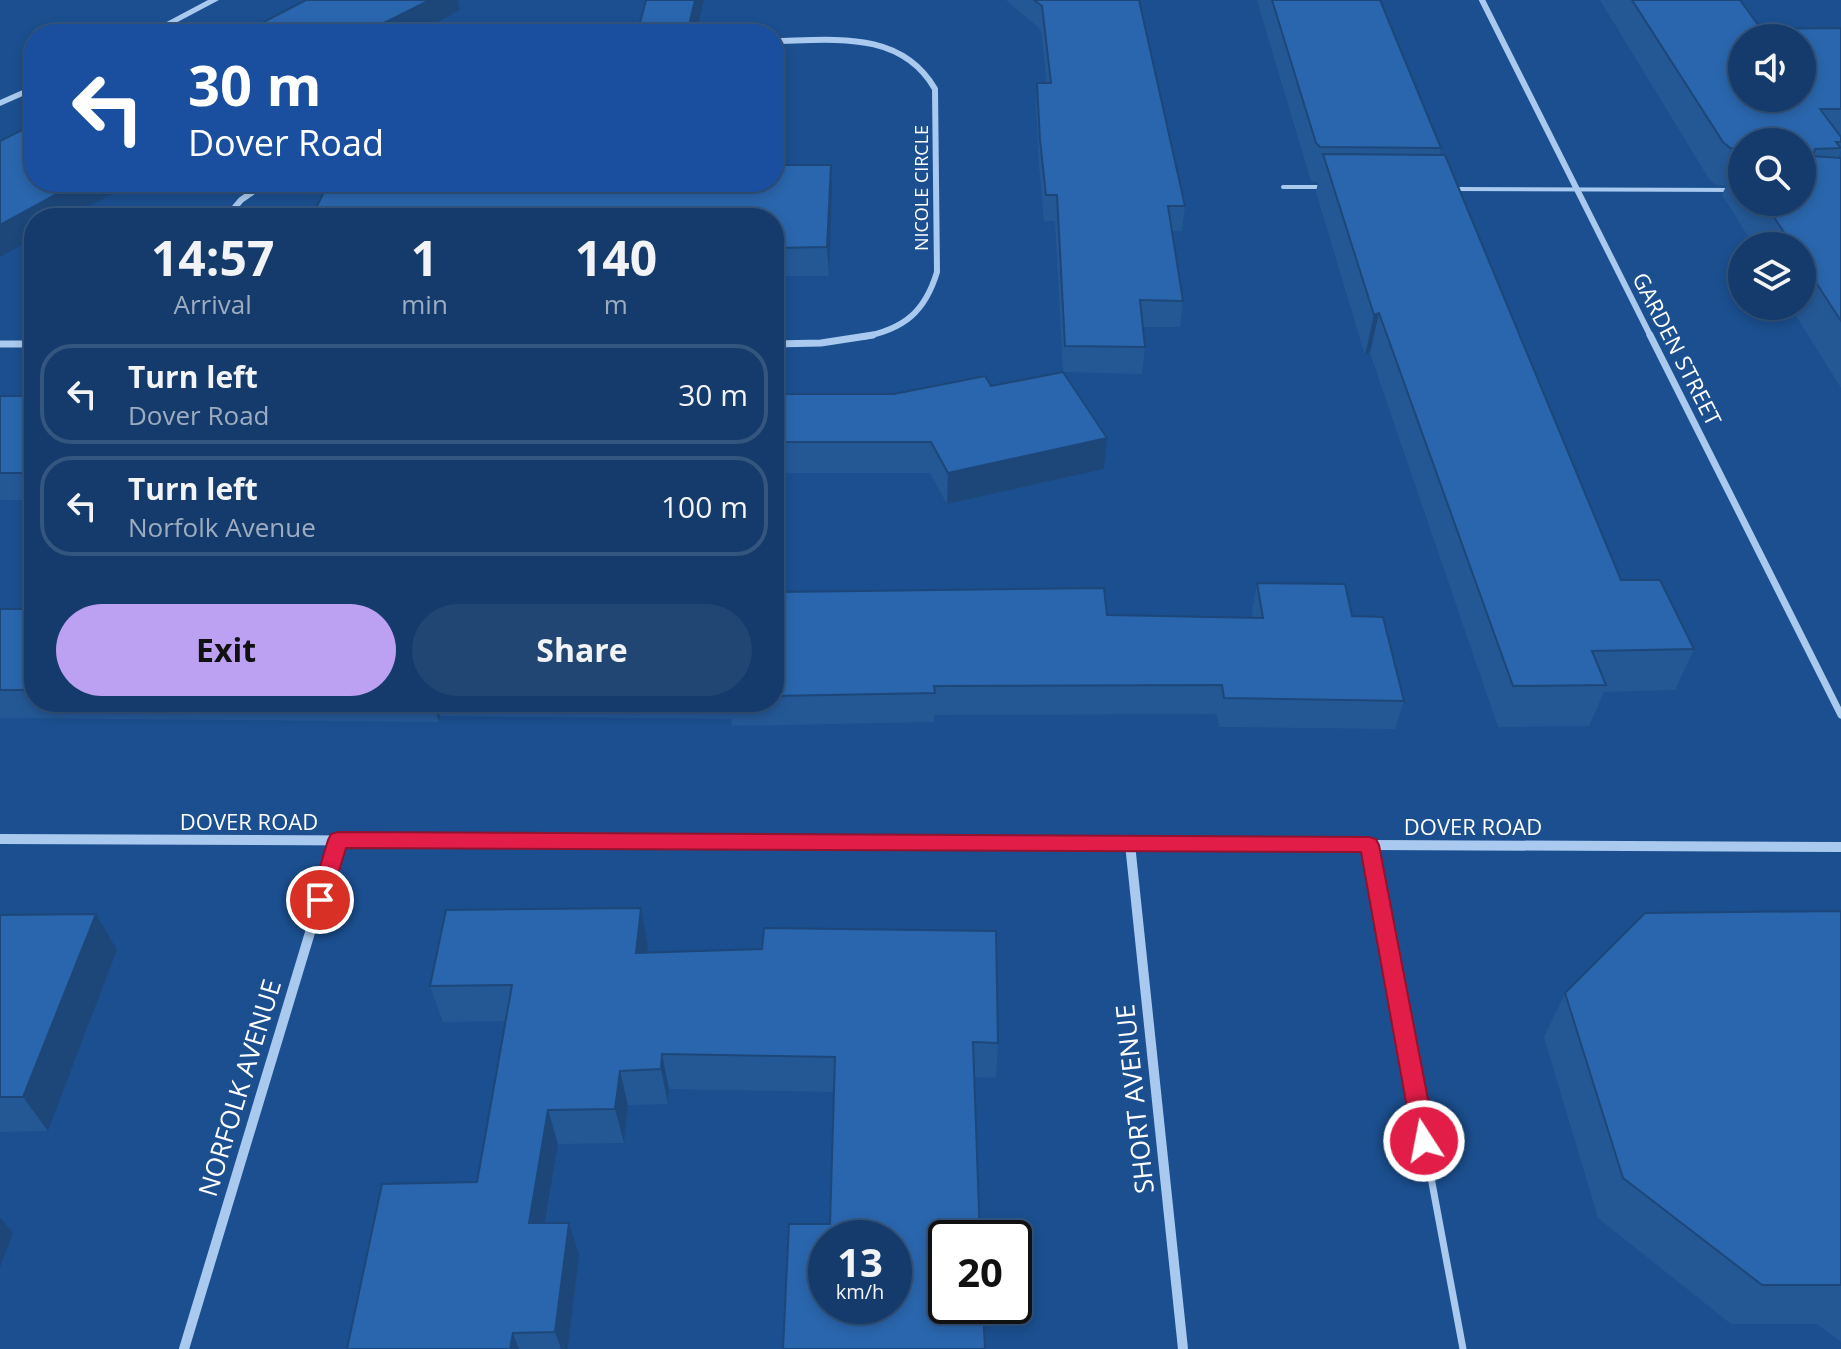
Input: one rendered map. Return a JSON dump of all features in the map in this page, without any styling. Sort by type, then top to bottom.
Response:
[{"type":"street","points":[[168,24],[215,0]]},
{"type":"street","name":"GARDEN STREET","points":[[1482,0],[1841,715]]},
{"type":"street","name":"NICOLE CIRCLE","points":[[784,41],[864,43],[914,60],[929,73],[935,89],[937,274],[925,303],[904,322],[873,336],[836,344],[784,344]]},
{"type":"street","points":[[0,103],[24,92]]},
{"type":"street","points":[[234,208],[253,192]]},
{"type":"street","points":[[0,344],[24,344]]},
{"type":"street","name":"DOVER ROAD","points":[[0,839],[1841,847]]},
{"type":"street","name":"NORFOLK AVENUE","points":[[184,1349],[338,840]]},
{"type":"street","name":"SHORT AVENUE","points":[[1130,844],[1183,1349]]},
{"type":"lane","points":[[1283,187],[1329,187]]},
{"type":"lane","points":[[1454,189],[1728,190]]},
{"type":"lane","points":[[1369,845],[1463,1349]]},
{"type":"building","points":[[306,0],[430,0],[382,24],[260,24]]},
{"type":"building","points":[[646,0],[695,0],[689,24],[640,24]]},
{"type":"building","points":[[1034,0],[1139,0],[1185,206],[1168,206],[1183,301],[1140,300],[1145,347],[1065,346],[1057,195],[1046,195],[1040,140],[1037,83],[1051,83],[1042,6]]},
{"type":"building","points":[[1272,0],[1380,0],[1441,148],[1320,147],[1316,143]]},
{"type":"building","points":[[1632,0],[1740,0],[1757,24],[1728,24],[1728,112],[1816,112],[1816,28],[1841,28],[1841,109],[1820,109],[1841,137],[1841,142],[1836,142],[1841,148],[1816,149],[1816,128],[1728,128],[1728,146]]},
{"type":"building","points":[[24,129],[24,192],[61,192],[31,208],[24,208],[24,212],[0,225],[0,141]]},
{"type":"building","points":[[1323,154],[1445,155],[1621,580],[1660,580],[1694,649],[1592,651],[1606,685],[1513,686],[1379,313],[1374,315]]},
{"type":"building","points":[[1816,156],[1841,158],[1841,321],[1816,283],[1816,232],[1784,232],[1773,216],[1816,216]]},
{"type":"building","points":[[784,165],[831,165],[827,247],[784,248],[784,208],[316,208],[324,192],[784,192]]},
{"type":"building","points":[[1063,372],[1107,438],[948,473],[931,442],[784,442],[784,394],[894,394],[985,376],[991,386]]},
{"type":"building","points":[[0,396],[24,396],[24,473],[0,473]]},
{"type":"building","points":[[1257,583],[1345,584],[1352,616],[1383,617],[1404,701],[1224,698],[1222,685],[934,686],[935,693],[784,696],[784,592],[1104,588],[1107,615],[1263,618]]},
{"type":"building","points":[[0,609],[24,609],[24,690],[0,690]]},
{"type":"building","points":[[641,908],[636,953],[762,949],[764,928],[996,931],[998,1043],[973,1042],[979,1220],[928,1220],[928,1324],[984,1324],[985,1349],[783,1349],[789,1224],[808,1224],[808,1324],[912,1324],[912,1220],[830,1220],[835,1057],[662,1054],[661,1069],[620,1071],[615,1109],[548,1110],[529,1223],[569,1223],[555,1332],[513,1333],[510,1349],[347,1349],[382,1184],[477,1182],[512,985],[430,986],[446,910]]},
{"type":"building","points":[[1841,911],[1841,1285],[1762,1285],[1623,1178],[1565,993],[1645,913]]},
{"type":"building","points":[[96,914],[23,1097],[0,1097],[0,915]]},
{"type":"route","points":[[320,900],[338,840],[1369,845],[1424,1141]]}]
